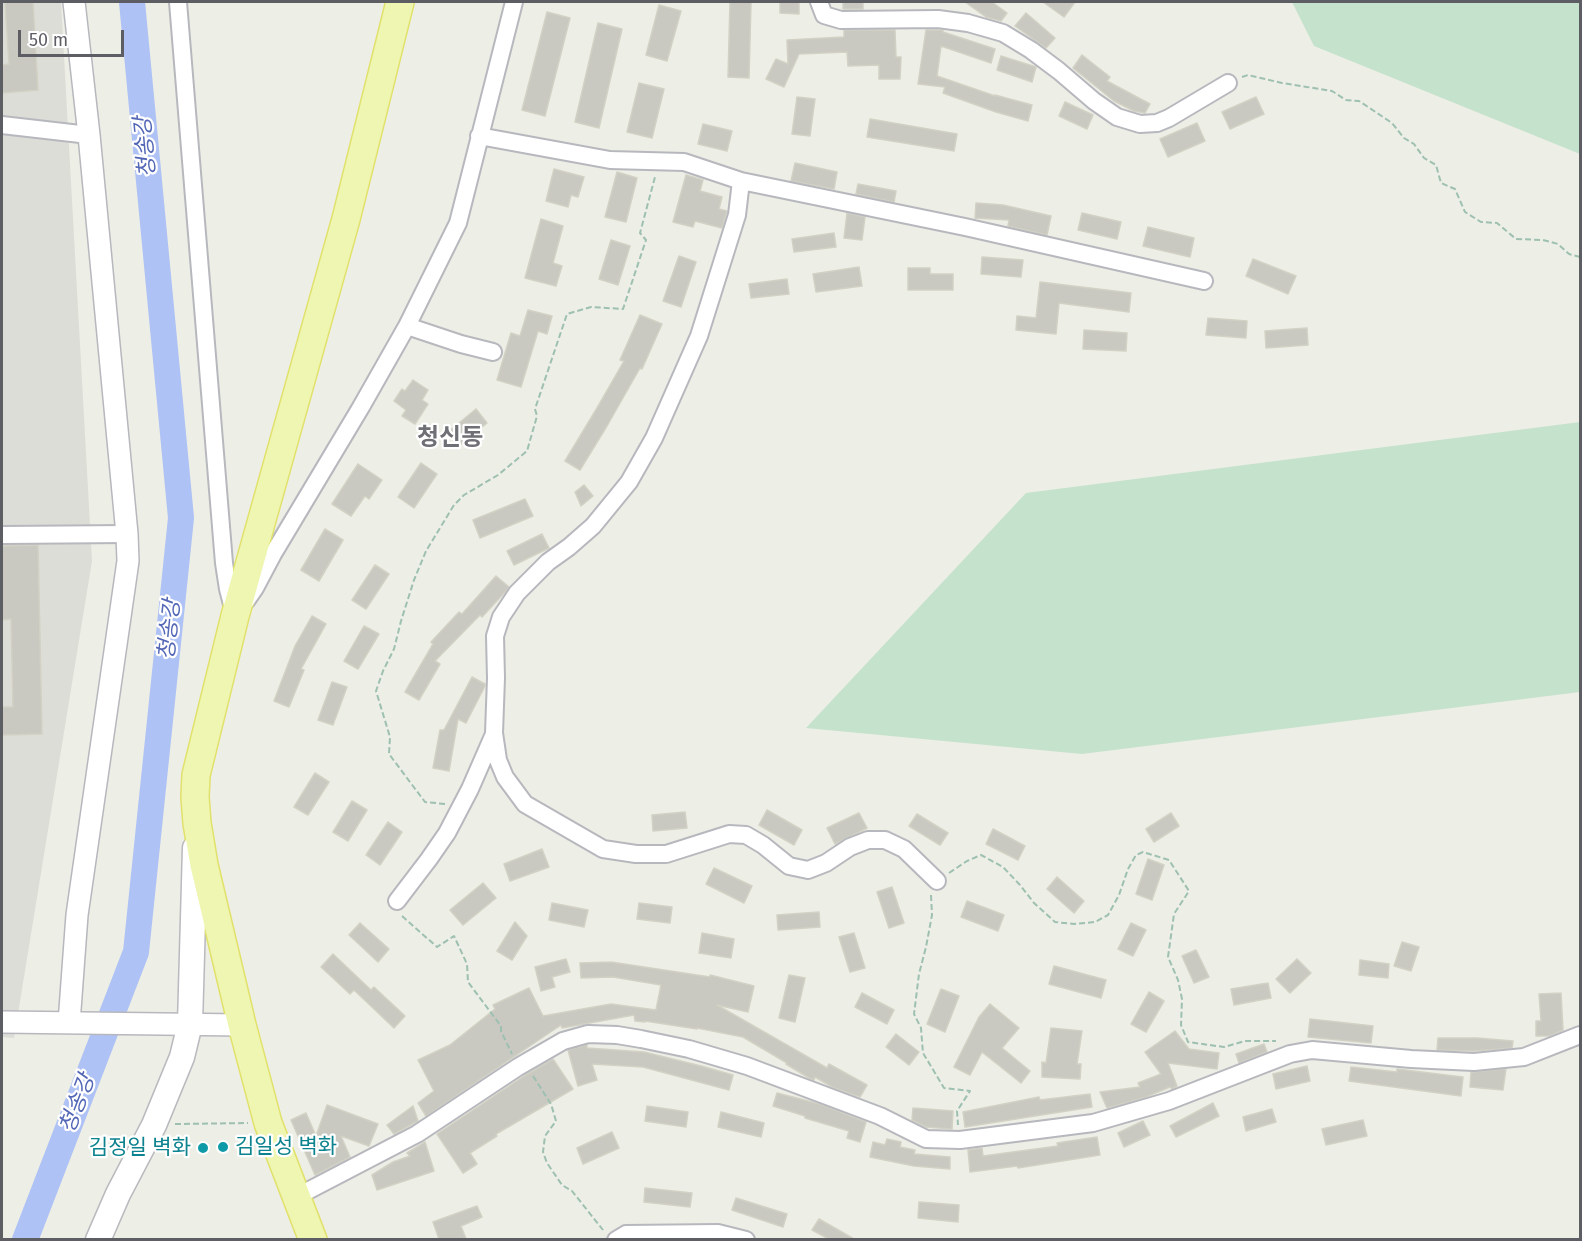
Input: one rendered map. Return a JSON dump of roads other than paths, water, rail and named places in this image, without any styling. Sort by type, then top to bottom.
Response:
[{"type":"main road","points":[[313,1239],[268,1123],[242,1025],[204,865],[197,823],[196,775],[235,616],[346,219],[400,2]]},
{"type":"main road","points":[[98,1239],[118,1194],[154,1125],[182,1057],[179,1024],[197,823]]},
{"type":"street","points":[[74,2],[89,135],[128,561],[77,915],[79,1023]]},
{"type":"street","points":[[178,2],[224,563],[235,616]]},
{"type":"street","points":[[235,616],[255,588],[361,407],[407,326],[458,224],[514,2]]},
{"type":"street","points":[[819,2],[824,15],[841,20],[938,19],[968,23],[1003,33],[1031,50],[1117,117],[1140,124],[1157,123],[1169,118],[1228,83]]},
{"type":"street","points":[[2,125],[89,135]]},
{"type":"street","points":[[479,136],[610,160],[684,162],[741,181],[965,227],[1204,281]]},
{"type":"street","points":[[741,181],[737,215],[699,336],[654,438],[629,482],[594,526],[548,562],[517,593],[501,617],[495,636],[494,733],[498,760],[505,777],[525,804],[603,849],[636,854],[666,854],[729,834],[746,835],[763,845],[789,866],[808,870],[850,847],[868,840],[885,840],[904,849],[937,882]]},
{"type":"street","points":[[407,326],[493,352]]},
{"type":"street","points":[[2,535],[127,534]]},
{"type":"street","points":[[397,901],[447,833],[463,804],[494,733]]},
{"type":"street","points":[[2,1022],[242,1025]]},
{"type":"street","points":[[296,1197],[417,1134],[521,1065],[563,1041],[588,1034],[633,1038],[747,1066],[880,1116],[926,1139],[960,1140],[1093,1123],[1169,1101],[1290,1054],[1312,1050],[1474,1062],[1524,1057],[1581,1035]]},
{"type":"street","points":[[610,1235],[718,1233],[746,1239]]},
{"type":"waterway","name":"청송강","points":[[25,1240],[136,952],[181,518],[132,2]]},
{"type":"place","name":"김일성 벽화","points":[[223,1147]]},
{"type":"place","name":"김정일 벽화","points":[[203,1148]]},
{"type":"district","name":"청신동","points":[[450,438]]}]
